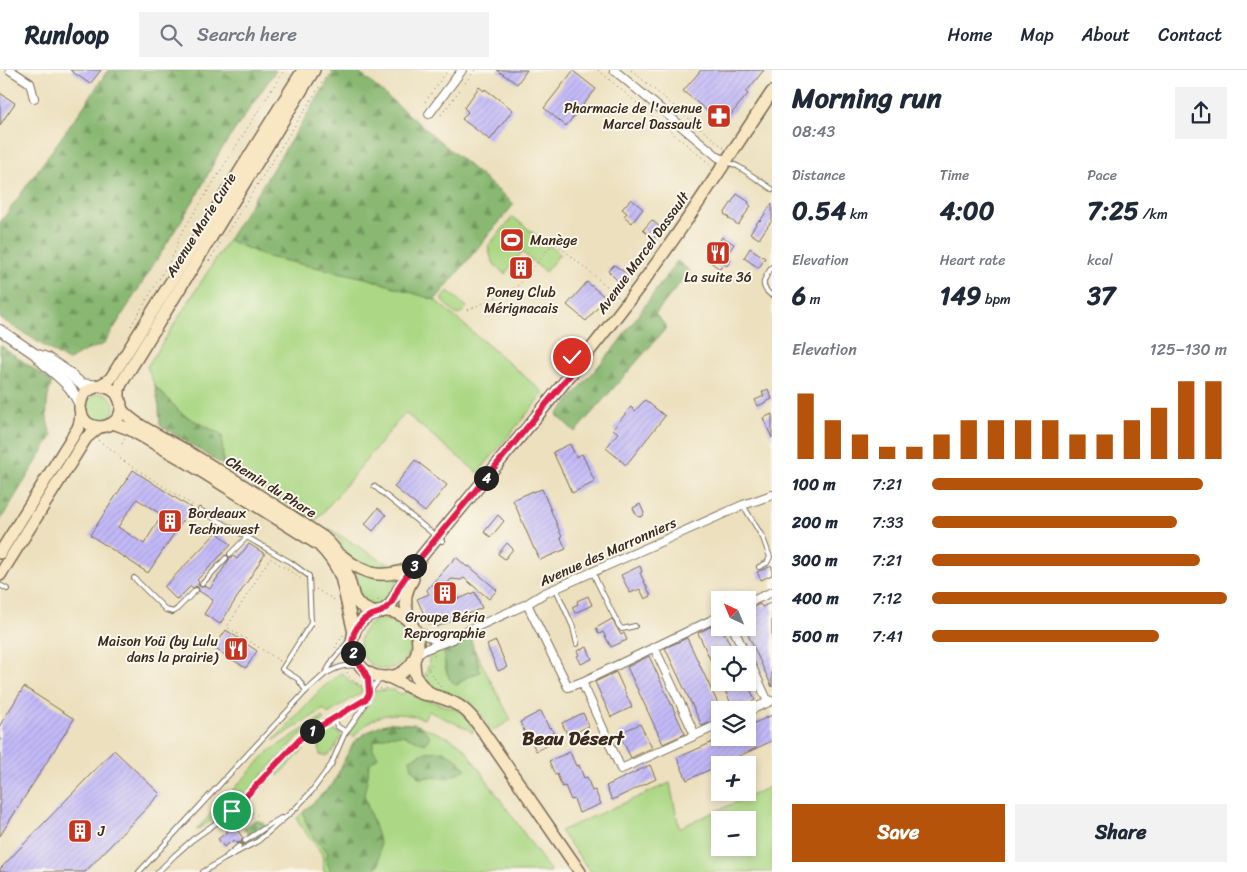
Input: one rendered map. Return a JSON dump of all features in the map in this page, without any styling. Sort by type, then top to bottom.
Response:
[{"type":"main road","name":"Avenue Marie Curie","points":[[100,386],[107,383],[111,378],[302,70]]},
{"type":"main road","name":"Avenue Marie Curie","points":[[120,403],[120,384],[314,70]]},
{"type":"main road","name":"Avenue Marcel Dassault","points":[[379,612],[391,604],[400,585],[412,568],[439,539],[659,272],[772,92]]},
{"type":"main road","name":"Avenue Marcel Dassault","points":[[582,366],[729,162],[772,106]]},
{"type":"main road","points":[[0,553],[75,434],[80,422],[82,398],[86,392],[100,386],[113,390],[120,403],[118,418],[113,423],[86,438],[0,576]]},
{"type":"main road","name":"Chemin du Phare","points":[[120,403],[126,415],[134,421],[186,451],[332,544],[345,564],[356,603],[363,608],[379,612]]},
{"type":"main road","points":[[80,408],[82,417],[97,433]]},
{"type":"main road","name":"Chemin du Phare","points":[[113,423],[129,429],[185,461],[319,545],[332,559],[341,577],[354,635]]},
{"type":"main road","name":"Avenue Marcel Dassault","points":[[413,627],[405,599],[407,589],[439,539]]},
{"type":"main road","points":[[339,553],[356,567],[372,574],[383,575],[402,572],[412,568]]},
{"type":"main road","points":[[415,658],[410,666],[396,675],[377,676],[363,668],[354,656],[352,643],[358,626],[369,616],[379,612],[392,612],[402,617],[413,627],[418,643],[414,674],[418,683],[433,695],[456,704],[468,712],[580,872]]},
{"type":"main road","points":[[386,677],[425,695],[433,695]]},
{"type":"street","points":[[10,70],[30,83],[34,98]]},
{"type":"street","points":[[429,114],[462,70]]},
{"type":"street","points":[[614,70],[718,157],[729,162]]},
{"type":"street","points":[[0,330],[35,354],[68,386],[80,408]]},
{"type":"street","points":[[35,354],[48,358],[81,384],[100,386]]},
{"type":"street","name":"Avenue des Marronniers","points":[[415,658],[426,649],[453,639],[593,572],[743,505],[772,495]]},
{"type":"street","points":[[756,599],[772,592]]},
{"type":"street","points":[[526,604],[568,687],[711,620]]},
{"type":"street","name":"Avenue des Marronniers","points":[[413,627],[433,639],[451,635],[456,636]]},
{"type":"street","points":[[654,647],[695,735]]},
{"type":"street","points":[[756,674],[770,701],[756,707]]},
{"type":"street","points":[[582,682],[621,769],[711,728]]},
{"type":"lane","points":[[729,162],[772,189]]},
{"type":"lane","points":[[771,295],[766,291],[764,283],[772,267]]},
{"type":"lane","points":[[561,348],[582,366]]},
{"type":"lane","points":[[374,486],[439,539]]},
{"type":"lane","points":[[743,505],[763,538],[770,557],[768,563],[759,567]]},
{"type":"lane","points":[[200,510],[290,562],[308,576],[311,623],[282,669],[298,679],[306,691]]},
{"type":"lane","points":[[230,554],[247,537]]},
{"type":"lane","points":[[202,584],[226,558]]},
{"type":"lane","points":[[593,572],[619,626],[622,629],[635,626]]},
{"type":"lane","points":[[134,578],[166,610],[173,612],[196,590]]},
{"type":"lane","points":[[0,585],[7,589]]},
{"type":"lane","points":[[556,589],[573,627],[577,644]]},
{"type":"lane","points":[[325,674],[333,660],[354,635]]},
{"type":"lane","points":[[139,872],[306,691],[325,674],[345,665],[356,665],[363,668],[368,679],[369,693]]},
{"type":"lane","points":[[203,872],[258,841],[299,804],[331,765],[346,732],[364,706],[369,693],[377,682],[386,677]]},
{"type":"lane","points":[[158,872],[192,840],[232,811],[302,737],[366,699]]},
{"type":"lane","points":[[334,718],[337,726],[346,732]]},
{"type":"lane","points":[[245,841],[280,818],[284,818]]},
{"type":"lane","points":[[224,859],[239,846]]},
{"type":"path","points":[[130,328],[174,254],[179,237],[284,70]]},
{"type":"path","points":[[207,264],[330,70]]},
{"type":"path","points":[[425,102],[448,70]]},
{"type":"path","points":[[441,115],[475,70]]},
{"type":"path","points":[[631,70],[724,148]]},
{"type":"path","points":[[468,310],[519,285],[554,242],[627,304]]},
{"type":"path","points":[[97,433],[120,458],[200,510]]},
{"type":"path","points":[[122,444],[126,436]]},
{"type":"path","points":[[285,664],[227,627],[270,558],[338,603]]},
{"type":"path","points":[[237,831],[258,814]]},
{"type":"green space","points":[[108,70],[276,70],[219,153],[197,195],[104,344],[83,352],[68,361],[0,318],[0,223]]},
{"type":"green space","points":[[335,70],[356,70],[514,204],[435,300],[366,278],[268,257],[228,240]]},
{"type":"green space","name":"Manège","points":[[513,217],[560,254],[545,272],[522,252],[505,274],[493,262],[488,246]]},
{"type":"green space","points":[[228,240],[268,257],[366,278],[435,300],[544,393],[478,473],[405,413],[316,521],[223,465],[222,435],[182,414],[155,386],[147,367]]},
{"type":"green space","points":[[677,261],[690,271],[655,314],[667,327],[575,432],[557,415],[618,343]]},
{"type":"green space","points":[[448,291],[467,307],[459,315],[442,301],[442,298]]},
{"type":"green space","points":[[0,345],[52,382],[48,395],[47,409],[49,430],[52,436],[0,521]]},
{"type":"green space","points":[[155,386],[182,414],[222,435],[223,465],[160,425]]},
{"type":"green space","points":[[100,393],[110,397],[114,407],[110,417],[100,421],[90,417],[86,407],[90,397]]},
{"type":"green space","points":[[328,528],[384,562],[396,564],[408,561],[400,570],[381,574],[350,559],[339,540]]},
{"type":"green space","points":[[352,567],[398,578],[394,589],[385,603],[375,606],[368,605],[362,598],[356,573],[354,574]]},
{"type":"green space","points":[[390,619],[403,626],[409,634],[409,654],[403,662],[395,668],[380,669],[367,662],[361,654],[360,639],[367,626],[375,620]]},
{"type":"green space","points":[[470,636],[480,672],[467,677],[456,685],[450,680],[448,675],[444,654],[447,646]]},
{"type":"green space","points":[[447,646],[445,665],[451,679],[457,685],[467,677],[480,672],[474,649],[511,720],[492,731],[478,710],[465,701],[430,685],[426,681],[423,677],[428,668],[429,657]]},
{"type":"green space","points":[[340,673],[344,674],[352,683],[362,689],[362,692],[328,714],[324,709],[273,741],[320,690]]},
{"type":"green space","points":[[394,690],[401,694],[408,691],[423,699],[453,708],[475,726],[472,733],[468,729],[428,711],[424,719],[404,714],[386,715],[369,722],[354,737],[348,733],[375,691]]},
{"type":"green space","points":[[322,717],[324,720],[299,736],[238,801],[196,830],[268,752]]},
{"type":"green space","points":[[390,723],[414,724],[448,737],[465,749],[551,872],[324,872],[322,854],[297,818],[333,784],[355,741],[379,726]]},
{"type":"green space","points":[[390,723],[414,724],[420,726],[430,736],[425,744],[399,735],[388,736],[373,742],[373,749],[378,757],[369,764],[364,795],[380,843],[379,865],[371,872],[331,872],[325,858],[328,854],[310,831],[306,823],[304,811],[333,784],[355,741],[379,726]]},
{"type":"green space","points":[[330,724],[334,730],[342,735],[330,753],[324,756],[320,755],[318,734]]},
{"type":"green space","points":[[314,732],[313,739],[279,775],[271,774],[304,738]]},
{"type":"green space","points":[[443,751],[456,758],[466,769],[448,778],[419,778],[412,768],[410,759],[426,752]]},
{"type":"green space","points":[[670,783],[679,828],[711,814],[711,856],[756,856],[756,811],[717,811],[739,801],[756,801],[756,793],[772,786],[772,872],[591,872],[560,831]]},
{"type":"green space","points":[[247,803],[252,807],[253,814],[243,822],[239,808]]},
{"type":"green space","points":[[255,820],[262,822],[269,830],[261,838],[254,838],[243,829]]},
{"type":"building","points":[[70,70],[101,70],[90,84]]},
{"type":"building","points":[[497,70],[527,70],[517,84]]},
{"type":"building","points":[[701,70],[764,70],[746,92],[748,94],[723,124],[683,91]]},
{"type":"building","points":[[573,71],[596,89],[566,126],[544,108]]},
{"type":"building","points":[[479,87],[484,91],[485,89],[513,110],[490,140],[462,119],[468,112],[464,108]]},
{"type":"building","points":[[0,93],[15,103],[0,125]]},
{"type":"building","points":[[737,194],[749,202],[751,206],[738,225],[724,214]]},
{"type":"building","points":[[631,199],[643,209],[632,223],[624,216],[627,213],[622,209]]},
{"type":"building","points":[[772,203],[772,220],[759,239],[750,233]]},
{"type":"building","points":[[652,220],[662,229],[653,239],[643,230]]},
{"type":"building","name":"La suite 36","points":[[722,237],[734,244],[725,257],[731,260],[727,266],[723,264],[720,269],[709,261],[718,248],[716,247]]},
{"type":"building","points":[[750,248],[765,258],[759,268],[744,258]]},
{"type":"building","name":"Poney Club Mérignacais","points":[[520,260],[529,268],[522,277],[513,269]]},
{"type":"building","points":[[614,265],[628,274],[620,283],[608,271]]},
{"type":"building","points":[[587,282],[606,298],[586,321],[567,305]]},
{"type":"building","points":[[768,389],[772,399],[758,406],[755,400],[764,396],[762,392]]},
{"type":"building","points":[[645,400],[665,416],[626,465],[606,448],[618,433],[613,429],[631,407],[635,411]]},
{"type":"building","points":[[772,414],[772,438],[763,418]]},
{"type":"building","points":[[570,444],[576,457],[582,454],[595,482],[572,493],[553,452]]},
{"type":"building","points":[[415,460],[447,485],[425,512],[394,487]]},
{"type":"building","name":"Bordeaux Technowest","points":[[133,470],[191,508],[148,573],[90,535]],"holes":[[[137,499],[162,515],[144,544],[118,527]]]},
{"type":"building","points":[[542,489],[566,549],[540,560],[513,500]]},
{"type":"building","points":[[640,504],[644,513],[640,517],[637,516],[633,508]]},
{"type":"building","points":[[378,508],[386,515],[373,531],[365,524]]},
{"type":"building","points":[[498,515],[504,521],[491,537],[484,532]]},
{"type":"building","points":[[217,532],[231,545],[197,580],[199,582],[198,585],[201,587],[205,586],[210,589],[230,558],[233,556],[237,559],[249,544],[265,554],[220,624],[204,614],[213,600],[199,591],[198,587],[193,588],[191,586],[177,600],[164,587]]},
{"type":"building","points":[[507,543],[513,549],[505,559],[498,554]]},
{"type":"building","name":"Groupe Béria Reprographie","points":[[456,557],[497,590],[489,599],[464,578],[461,580],[451,579],[445,586],[459,599],[475,592],[482,608],[437,627],[428,623],[417,599],[429,594],[427,590]]},
{"type":"building","points":[[640,566],[642,572],[640,573],[651,596],[645,599],[640,589],[630,593],[621,575]]},
{"type":"building","points":[[772,566],[772,575],[761,580],[757,572]]},
{"type":"building","points":[[588,596],[592,605],[575,613],[572,607],[578,604],[577,601]]},
{"type":"building","points":[[772,602],[772,687],[756,652],[756,646],[753,646],[749,636],[756,636],[756,606],[760,604],[762,607]]},
{"type":"building","points":[[612,619],[621,635],[624,633],[627,640],[611,647],[603,632],[599,634],[596,628]]},
{"type":"building","points":[[711,626],[711,636],[726,636],[731,646],[711,646],[711,661],[698,633]]},
{"type":"building","name":"Maison Yoü (by Lulu dans la prairie)","points":[[226,630],[257,651],[246,668],[214,648]]},
{"type":"building","points":[[687,638],[717,701],[711,701],[711,722],[702,726],[665,648]]},
{"type":"building","points":[[496,641],[507,667],[498,671],[487,645]]},
{"type":"building","points":[[587,647],[592,659],[581,664],[577,651]]},
{"type":"building","points":[[649,656],[685,734],[663,744],[627,667]]},
{"type":"building","points":[[616,672],[632,707],[611,717],[595,682]]},
{"type":"building","points":[[24,687],[74,719],[0,836],[0,725]]},
{"type":"building","points":[[725,691],[751,691],[755,700],[753,701],[730,701]]},
{"type":"building","points":[[541,711],[557,741],[536,751],[520,722]]},
{"type":"building","points":[[583,713],[589,726],[568,736],[562,723]]},
{"type":"building","points":[[772,715],[772,741],[739,756],[711,756],[711,769],[687,780],[677,758],[711,743],[711,746],[756,746],[756,722]]},
{"type":"building","points":[[640,724],[652,748],[631,758],[619,733]]},
{"type":"building","name":"J","points":[[114,750],[160,794],[85,872],[0,872],[0,869]]},
{"type":"building","points":[[570,752],[576,766],[579,765],[584,778],[587,777],[592,791],[595,790],[601,804],[579,813],[574,799],[571,800],[565,786],[562,787],[549,761]]},
{"type":"building","points":[[650,765],[656,779],[612,800],[606,786]]},
{"type":"building","points":[[229,819],[243,838],[241,842],[243,845],[234,840],[224,847],[218,839],[228,831],[222,824]]},
{"type":"place","name":"Pharmacie de l'avenue Marcel Dassault","points":[[719,116]]},
{"type":"place","name":"Manège","points":[[512,240]]},
{"type":"place","name":"La suite 36","points":[[718,253]]},
{"type":"place","name":"Poney Club Mérignacais","points":[[521,268]]},
{"type":"place","name":"Bordeaux Technowest","points":[[170,521]]},
{"type":"place","name":"Groupe Béria Reprographie","points":[[445,593]]},
{"type":"place","name":"Maison Yoü (by Lulu dans la prairie)","points":[[236,649]]},
{"type":"place","name":"J","points":[[80,831]]},
{"type":"district","name":"Beau Désert","points":[[573,738]]},
{"type":"route","points":[[232,811],[302,737],[366,699],[369,693],[368,679],[354,656],[352,643],[358,626],[369,616],[388,608],[396,596],[400,585],[412,568],[579,364],[572,357]]}]
